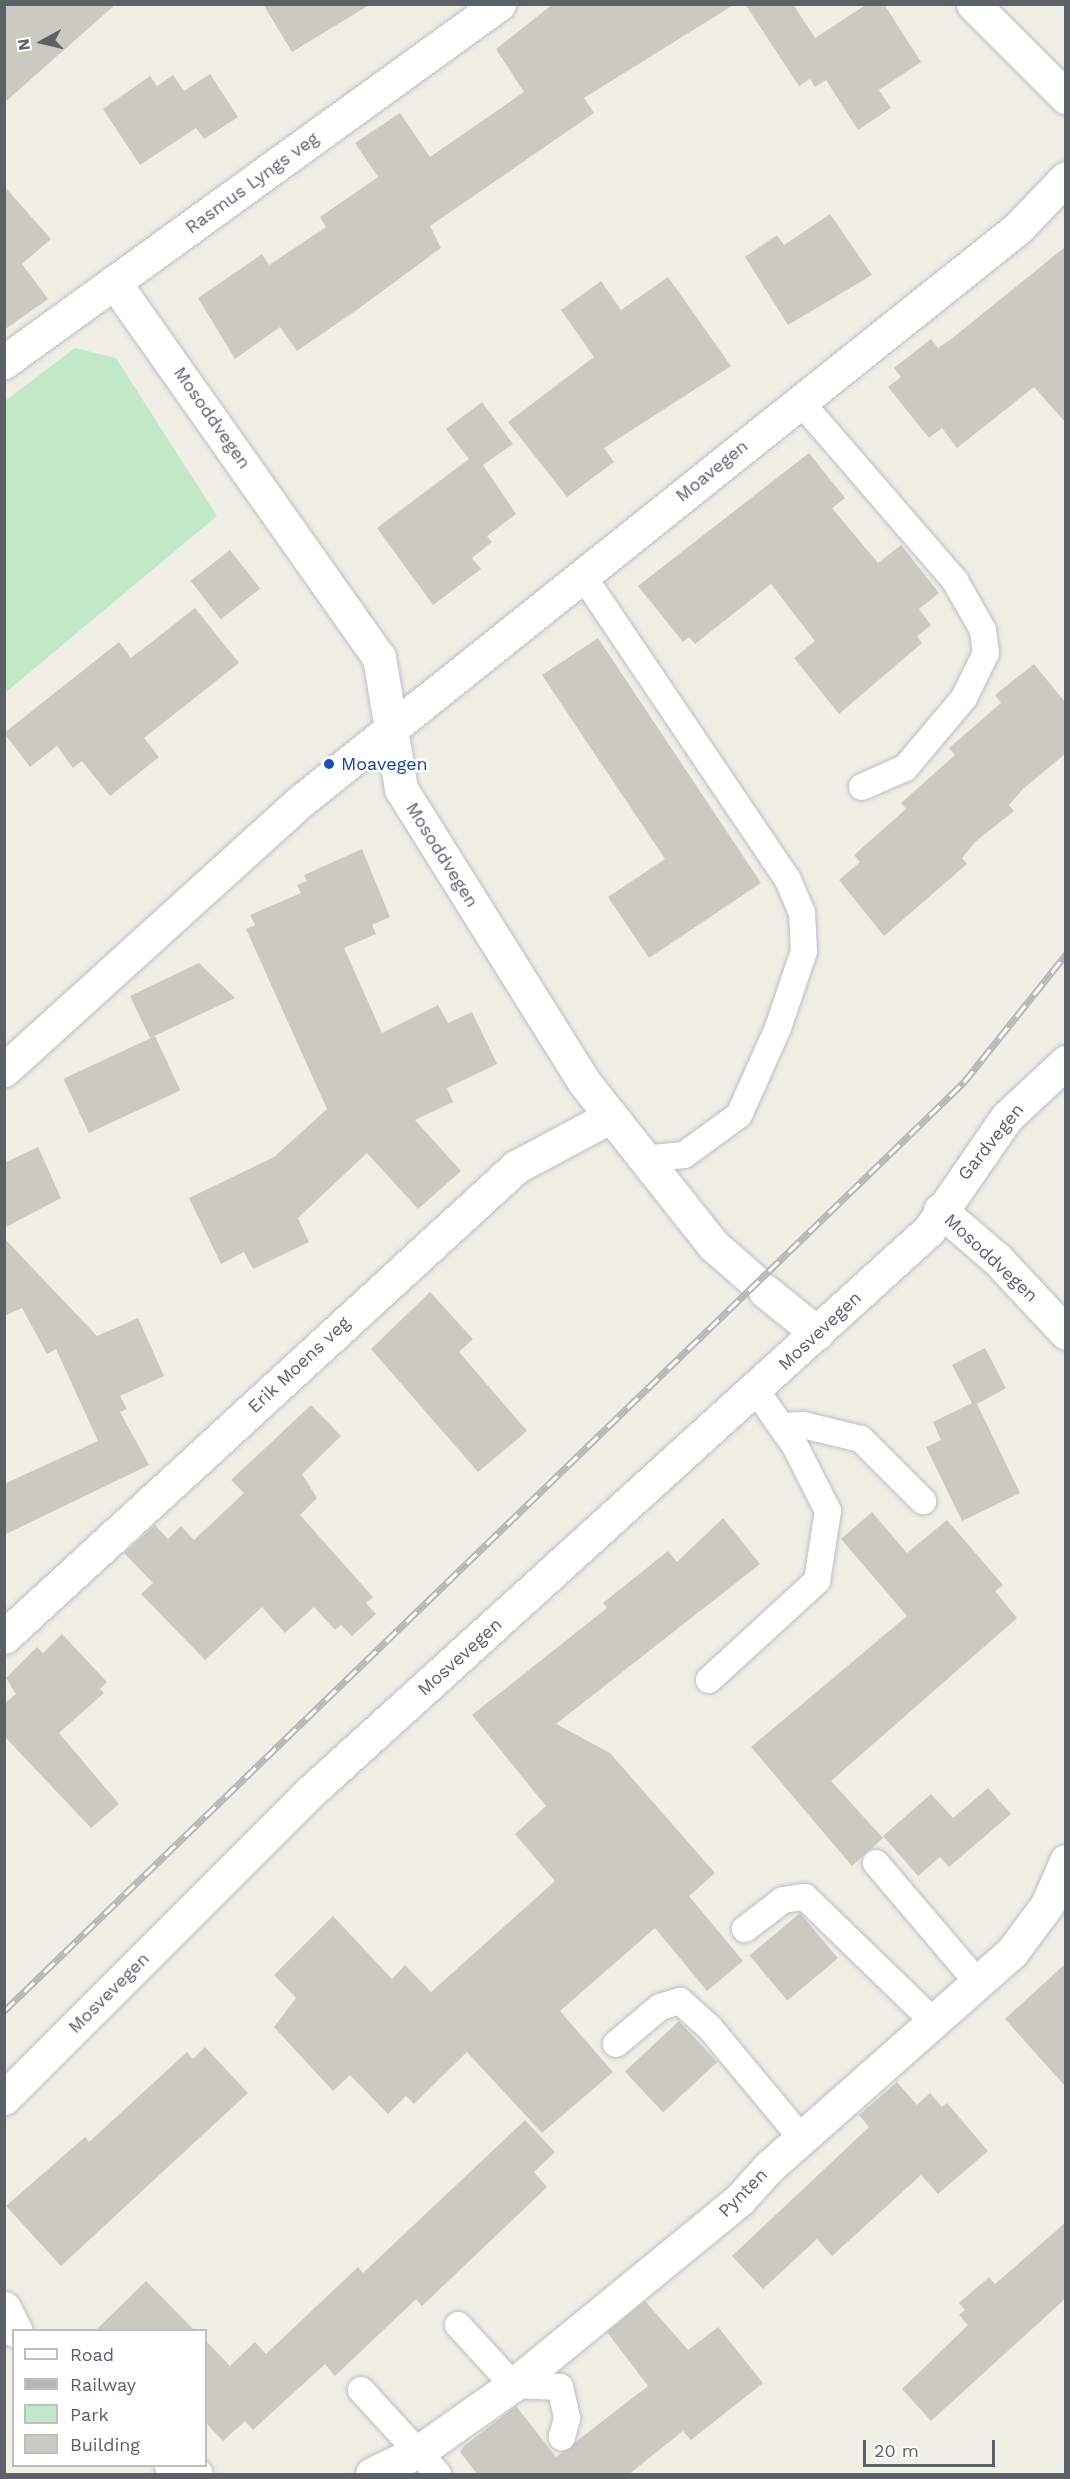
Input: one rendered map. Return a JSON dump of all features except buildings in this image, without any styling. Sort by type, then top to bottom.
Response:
[{"type":"street","name":"Rasmus Lyngs veg","points":[[4,362],[500,4]]},
{"type":"street","points":[[973,4],[1065,97]]},
{"type":"street","name":"Moavegen","points":[[4,1070],[302,800],[394,731],[799,400],[1018,228],[1065,178]]},
{"type":"street","name":"Mosoddvegen","points":[[114,282],[379,657],[394,731],[401,789],[584,1082],[713,1245],[817,1333]]},
{"type":"street","name":"Gardvegen","points":[[934,1220],[1007,1117],[1065,1062]]},
{"type":"street","name":"Erik Moens veg","points":[[4,1637],[516,1167],[611,1116]]},
{"type":"street","name":"Mosoddvegen","points":[[934,1220],[997,1259],[1062,1325]]},
{"type":"street","name":"Mosvevegen","points":[[4,2098],[309,1793],[757,1392],[934,1220]]},
{"type":"street","name":"Pynten","points":[[372,2475],[430,2462],[513,2385],[723,2213],[802,2139],[979,1984],[1012,1952],[1047,1905],[1065,1861]]},
{"type":"street","points":[[4,2308],[14,2329]]},
{"type":"street","points":[[174,2467],[196,2475]]},
{"type":"lane","points":[[799,400],[955,581],[982,630],[986,653],[964,698],[904,768],[862,788]]},
{"type":"lane","points":[[583,576],[788,880],[802,914],[804,951],[739,1115],[684,1155],[643,1159]]},
{"type":"lane","points":[[709,1680],[817,1581],[828,1511],[782,1426],[757,1392]]},
{"type":"lane","points":[[782,1426],[803,1425],[861,1439],[923,1501]]},
{"type":"lane","points":[[876,1863],[979,1984]]},
{"type":"lane","points":[[745,1929],[783,1900],[805,1897],[934,2023]]},
{"type":"lane","points":[[616,2043],[660,2007],[680,2001],[710,2028],[802,2139]]},
{"type":"lane","points":[[458,2325],[513,2385],[560,2386],[567,2418],[562,2437]]},
{"type":"lane","points":[[361,2390],[430,2462]]},
{"type":"green space","points":[[75,348],[116,358],[217,516],[5,693],[5,401]]},
{"type":"railway","points":[[4,2011],[964,1082],[1066,954]]},
{"type":"place","name":"Moavegen","points":[[329,764]]}]
